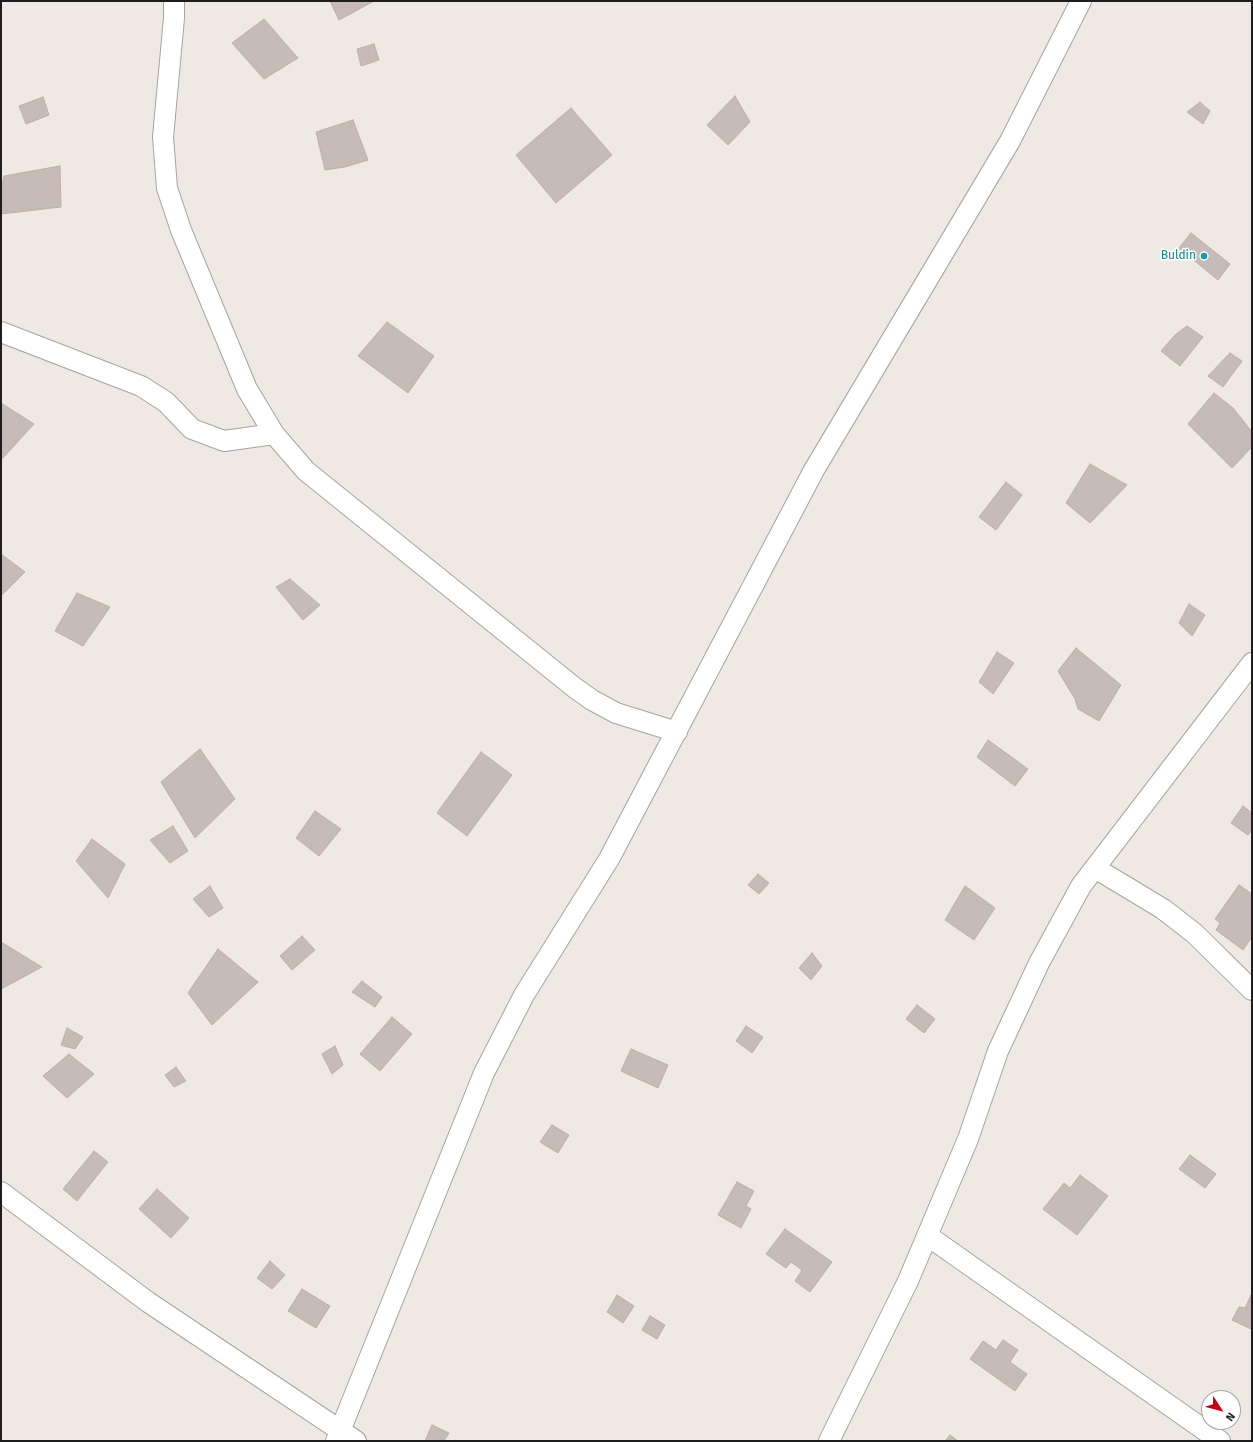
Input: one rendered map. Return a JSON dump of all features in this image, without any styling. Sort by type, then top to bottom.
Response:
[{"type":"street","points":[[174,1],[174,18],[163,137],[167,188],[181,230],[247,389],[274,434],[306,471],[574,688],[616,713],[677,732]]},
{"type":"street","points":[[1,1192],[148,1302],[344,1437],[377,1335],[484,1073],[524,995],[609,859],[814,470],[1010,141],[1081,1]]},
{"type":"street","points":[[1,332],[141,386],[166,402],[192,429],[224,441],[274,434]]},
{"type":"street","points":[[829,1441],[908,1281],[928,1236],[968,1139],[998,1051],[1039,963],[1081,886],[1252,663]]},
{"type":"street","points":[[1095,868],[1163,909],[1194,933],[1252,990]]},
{"type":"street","points":[[928,1236],[1220,1441]]},
{"type":"building","points":[[330,1],[374,1],[339,20]]},
{"type":"building","points":[[264,19],[298,58],[264,79],[232,43]]},
{"type":"building","points":[[374,44],[379,60],[361,66],[357,49]]},
{"type":"building","points":[[735,96],[750,122],[728,145],[707,125]]},
{"type":"building","points":[[43,97],[49,115],[26,124],[19,106]]},
{"type":"building","points":[[1200,102],[1210,111],[1203,124],[1187,112]]},
{"type":"building","points":[[571,108],[612,155],[556,203],[516,155]]},
{"type":"building","points":[[353,120],[368,160],[345,167],[325,170],[316,132]]},
{"type":"building","points":[[60,166],[61,207],[1,214],[1,192],[4,176]]},
{"type":"building","name":"Buldin","points":[[1191,233],[1230,264],[1218,280],[1179,248]]},
{"type":"building","points":[[387,322],[434,356],[408,393],[358,356]]},
{"type":"building","points":[[1187,326],[1203,337],[1180,366],[1161,351],[1175,335]]},
{"type":"building","points":[[1230,353],[1242,361],[1223,387],[1208,376]]},
{"type":"building","points":[[1214,393],[1233,408],[1252,432],[1252,447],[1232,468],[1188,424]]},
{"type":"building","points":[[1,403],[34,424],[1,460]]},
{"type":"building","points":[[1090,464],[1127,485],[1090,523],[1066,503]]},
{"type":"building","points":[[1006,482],[1022,495],[996,530],[979,517]]},
{"type":"building","points":[[1,554],[25,572],[1,596]]},
{"type":"building","points":[[290,579],[320,605],[303,620],[276,587]]},
{"type":"building","points":[[77,593],[110,607],[83,646],[55,631]]},
{"type":"building","points":[[1189,604],[1205,615],[1192,636],[1179,623]]},
{"type":"building","points":[[1076,648],[1121,685],[1099,721],[1078,709],[1075,699],[1058,671]]},
{"type":"building","points":[[997,652],[1014,663],[993,694],[979,682]]},
{"type":"building","points":[[988,740],[1028,769],[1015,786],[977,757]]},
{"type":"building","points":[[200,749],[235,799],[195,838],[161,782]]},
{"type":"building","points":[[481,752],[512,775],[467,836],[437,813]]},
{"type":"building","points":[[1243,806],[1252,813],[1252,830],[1248,835],[1231,823]]},
{"type":"building","points":[[315,811],[341,829],[319,856],[296,838]]},
{"type":"building","points":[[173,826],[188,851],[170,863],[150,840]]},
{"type":"building","points":[[92,839],[125,864],[108,898],[76,861]]},
{"type":"building","points":[[758,874],[769,883],[759,894],[748,885]]},
{"type":"building","points":[[1239,885],[1252,894],[1252,937],[1243,950],[1216,930],[1220,923],[1215,919]]},
{"type":"building","points":[[210,886],[223,908],[209,917],[193,899]]},
{"type":"building","points":[[965,886],[995,908],[974,940],[945,920]]},
{"type":"building","points":[[302,936],[315,950],[292,970],[280,956]]},
{"type":"building","points":[[1,942],[42,967],[1,989]]},
{"type":"building","points":[[218,949],[258,982],[212,1025],[188,993]]},
{"type":"building","points":[[812,953],[822,966],[811,980],[799,968]]},
{"type":"building","points":[[362,981],[382,997],[375,1007],[352,992]]},
{"type":"building","points":[[917,1005],[935,1019],[924,1033],[906,1019]]},
{"type":"building","points":[[392,1017],[412,1034],[380,1071],[360,1054]]},
{"type":"building","points":[[746,1026],[763,1037],[752,1053],[736,1041]]},
{"type":"building","points":[[67,1028],[83,1037],[75,1049],[61,1045]]},
{"type":"building","points":[[335,1046],[343,1065],[332,1074],[322,1054]]},
{"type":"building","points":[[631,1049],[668,1065],[658,1088],[621,1071]]},
{"type":"building","points":[[69,1054],[94,1074],[67,1098],[43,1076]]},
{"type":"building","points":[[176,1067],[186,1081],[174,1087],[165,1075]]},
{"type":"building","points":[[552,1125],[569,1135],[558,1153],[540,1142]]},
{"type":"building","points":[[94,1151],[108,1162],[77,1201],[63,1189]]},
{"type":"building","points":[[1190,1155],[1216,1174],[1205,1188],[1179,1169]]},
{"type":"building","points":[[1080,1175],[1108,1196],[1077,1235],[1043,1209],[1064,1183],[1070,1188]]},
{"type":"building","points":[[737,1182],[754,1191],[746,1206],[751,1209],[741,1228],[718,1215]]},
{"type":"building","points":[[157,1189],[189,1218],[171,1238],[139,1209]]},
{"type":"building","points":[[785,1229],[832,1262],[810,1292],[795,1281],[802,1270],[791,1262],[786,1268],[766,1254]]},
{"type":"building","points":[[270,1261],[285,1275],[272,1289],[257,1278]]},
{"type":"building","points":[[302,1289],[330,1306],[316,1328],[288,1311]]},
{"type":"building","points":[[617,1295],[634,1306],[623,1323],[607,1312]]},
{"type":"building","points":[[1251,1295],[1251,1329],[1232,1320],[1239,1307],[1245,1308]]},
{"type":"building","points":[[650,1316],[665,1325],[657,1339],[642,1330]]},
{"type":"building","points":[[1003,1340],[1018,1350],[1010,1362],[1027,1374],[1015,1391],[970,1359],[983,1341],[996,1350]]},
{"type":"building","points":[[432,1425],[449,1433],[444,1441],[425,1441]]},
{"type":"building","points":[[950,1435],[958,1441],[945,1441]]},
{"type":"place","name":"Buldin","points":[[1204,256]]}]
